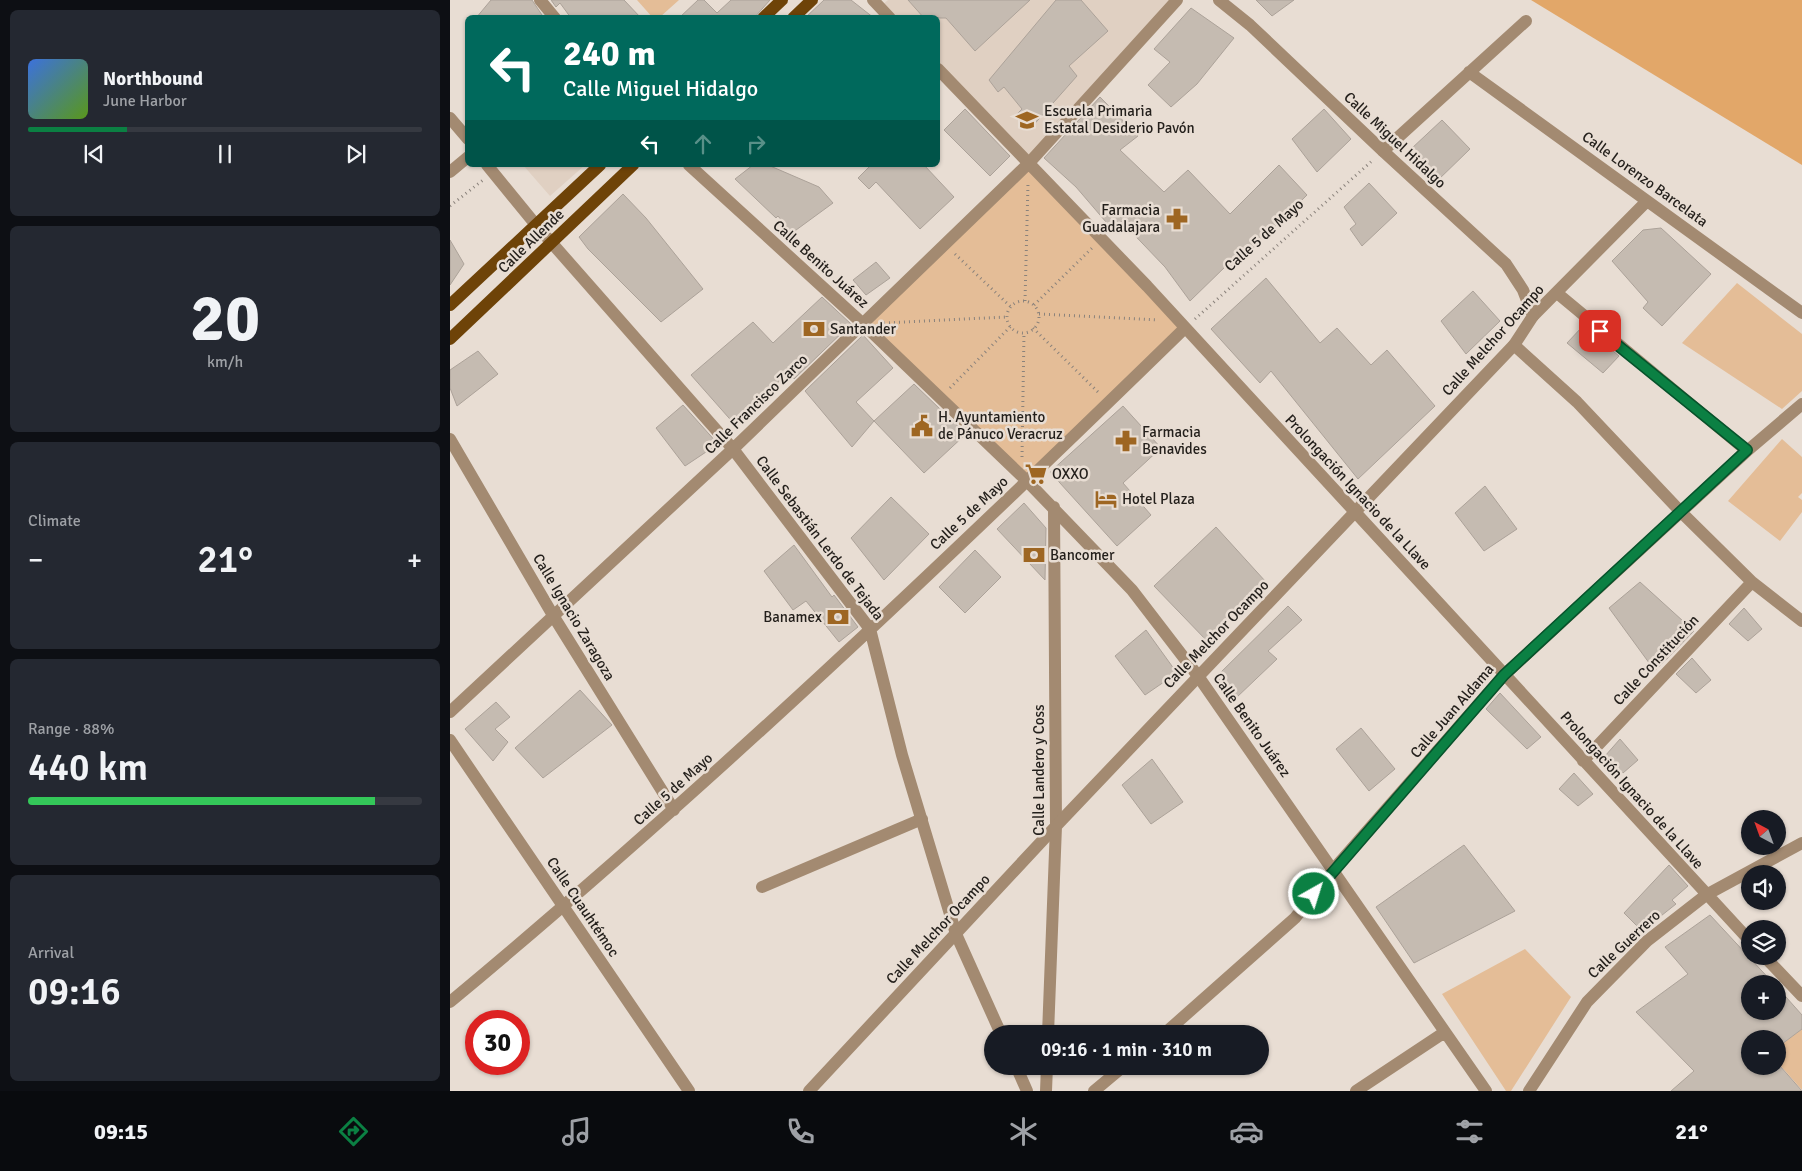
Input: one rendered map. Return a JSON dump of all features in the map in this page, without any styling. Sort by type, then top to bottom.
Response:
[{"type":"main road","points":[[766,15],[782,0]]},
{"type":"main road","points":[[795,15],[812,0]]},
{"type":"main road","name":"Calle Allende","points":[[450,305],[598,167]]},
{"type":"main road","name":"Calle Allende","points":[[450,340],[631,167]]},
{"type":"street","points":[[540,0],[552,15]]},
{"type":"street","points":[[873,0],[887,15]]},
{"type":"street","name":"Calle Francisco Zarco","points":[[450,712],[733,449],[862,323],[1029,168],[1178,0]]},
{"type":"street","name":"Calle Miguel Hidalgo","points":[[1219,0],[1250,25],[1383,152],[1506,264],[1522,290],[1532,316]]},
{"type":"street","points":[[1383,152],[1526,21]]},
{"type":"street","name":"Prolongación Ignacio de la Llave","points":[[940,71],[1029,168],[1122,258],[1354,513],[1741,932]]},
{"type":"street","name":"Calle Lorenzo Barcelata","points":[[1469,72],[1802,313]]},
{"type":"street","points":[[450,118],[465,136]]},
{"type":"street","points":[[450,172],[465,160]]},
{"type":"street","name":"Calle Benito Juárez","points":[[691,167],[862,323],[1027,481],[1132,590],[1198,676],[1486,1091]]},
{"type":"street","name":"Calle Sebastián Lerdo de Tejada","points":[[489,169],[733,449],[870,629],[902,755],[956,934],[997,1025]]},
{"type":"street","name":"Calle Melchor Ocampo","points":[[809,1091],[1056,826],[1514,345],[1532,316],[1647,201]]},
{"type":"street","points":[[1557,293],[1747,450]]},
{"type":"street","name":"Calle 5 de Mayo","points":[[450,1002],[564,908],[674,810],[1027,481],[1185,328]]},
{"type":"street","points":[[1514,345],[1576,402],[1681,512],[1752,582],[1802,621]]},
{"type":"street","name":"Calle Juan Aldama","points":[[1174,1025],[1295,918],[1334,870],[1504,675],[1747,450],[1802,404]]},
{"type":"street","name":"Calle Ignacio Zaragoza","points":[[450,439],[554,616],[674,810]]},
{"type":"street","name":"Calle Landero y Coss","points":[[1048,1025],[1056,826],[1054,507]]},
{"type":"street","name":"Calle Constitución","points":[[1583,761],[1752,582]]},
{"type":"street","name":"Calle Cuauhtémoc","points":[[450,740],[689,1091]]},
{"type":"street","points":[[762,887],[922,819]]},
{"type":"street","name":"Calle Guerrero","points":[[1529,1091],[1587,1002],[1647,941],[1706,895],[1802,843]]},
{"type":"street","points":[[1773,965],[1802,996]]},
{"type":"street","points":[[1356,1091],[1445,1032]]},
{"type":"street","points":[[1020,1075],[1027,1091]]},
{"type":"street","points":[[1046,1091],[1047,1075]]},
{"type":"street","points":[[1094,1091],[1113,1075]]},
{"type":"path","name":"Calle 5 de Mayo","points":[[1185,328],[1383,152]]},
{"type":"path","points":[[1025,301],[1029,168]]},
{"type":"path","points":[[450,206],[489,169]]},
{"type":"path","points":[[1034,306],[1097,242]]},
{"type":"path","points":[[951,250],[1011,307]]},
{"type":"path","points":[[1025,301],[1034,306],[1039,314],[1037,324],[1024,332],[1011,326],[1007,317],[1014,303],[1025,301]]},
{"type":"path","points":[[1039,314],[1162,320]]},
{"type":"path","points":[[879,323],[885,317]]},
{"type":"path","points":[[879,323],[1007,317]]},
{"type":"path","points":[[879,323],[886,330]]},
{"type":"path","points":[[946,391],[1011,326]]},
{"type":"path","points":[[1033,328],[1098,392]]},
{"type":"path","points":[[1022,466],[1024,332]]},
{"type":"path","points":[[1091,399],[1104,386]]},
{"type":"shaded area","points":[[637,0],[679,0],[662,15],[650,15]]},
{"type":"shaded area","name":"Escuela Primaria Estatal Desiderio Pavón","points":[[888,0],[1178,0],[1029,163],[940,71],[940,15],[888,15],[880,7]]},
{"type":"shaded area","points":[[1531,0],[1802,0],[1802,165]]},
{"type":"shaded area","points":[[1029,163],[1185,328],[1027,481],[862,323]]},
{"type":"shaded area","points":[[525,167],[583,167],[550,196]]},
{"type":"shaded area","points":[[1737,283],[1802,334],[1802,391],[1782,409],[1682,343]]},
{"type":"shaded area","points":[[1782,439],[1802,457],[1802,493],[1798,497],[1802,500],[1802,512],[1780,541],[1728,501]]},
{"type":"shaded area","points":[[1525,949],[1571,997],[1511,1091],[1506,1091],[1442,994]]},
{"type":"shaded area","points":[[1802,1029],[1802,1090],[1786,1072],[1786,1041]]},
{"type":"building","points":[[491,0],[532,0],[542,15],[478,15]]},
{"type":"building","points":[[551,0],[624,0],[638,15],[569,15],[560,3],[556,7]]},
{"type":"building","points":[[698,0],[704,0],[717,13],[731,0],[770,0],[757,15],[682,15]]},
{"type":"building","points":[[824,0],[851,0],[870,15],[808,15]]},
{"type":"building","points":[[908,0],[1030,0],[975,51],[946,18],[940,18],[940,15],[921,15]]},
{"type":"building","points":[[1056,0],[1081,0],[1108,31],[1069,66],[1077,76],[1030,129],[1017,114],[1022,109],[1004,87],[998,92],[989,80]]},
{"type":"building","points":[[1256,0],[1294,0],[1272,16]]},
{"type":"building","points":[[1191,8],[1234,38],[1197,84],[1171,107],[1148,85],[1170,62],[1154,49]]},
{"type":"building","points":[[1100,97],[1138,136],[1120,150],[1164,192],[1188,170],[1230,214],[1279,165],[1307,195],[1231,270],[1227,265],[1190,301],[1165,267],[1121,221],[1112,229],[1076,187],[1044,158]]},
{"type":"building","points":[[965,109],[1010,156],[990,176],[944,130]]},
{"type":"building","points":[[1324,109],[1351,139],[1317,172],[1292,139]]},
{"type":"building","points":[[1442,120],[1470,149],[1436,182],[1411,149]]},
{"type":"building","points":[[750,167],[773,167],[819,187],[833,203],[792,233],[778,216],[776,218],[735,179]]},
{"type":"building","points":[[869,167],[926,167],[954,197],[920,229],[876,182],[869,189],[858,178]]},
{"type":"building","points":[[1369,183],[1397,213],[1362,246],[1350,229],[1356,224],[1344,207]]},
{"type":"building","points":[[623,194],[646,218],[703,289],[661,322],[588,249],[579,237]]},
{"type":"building","points":[[1661,228],[1711,274],[1662,326],[1643,308],[1648,302],[1612,261],[1643,230]]},
{"type":"building","points":[[450,240],[464,264],[450,285]]},
{"type":"building","points":[[876,262],[890,278],[866,295],[853,280]]},
{"type":"building","points":[[1266,278],[1320,343],[1337,328],[1371,365],[1387,350],[1435,406],[1358,479],[1271,371],[1260,383],[1211,329]]},
{"type":"building","points":[[1473,291],[1500,321],[1466,354],[1441,321]]},
{"type":"building","points":[[822,297],[851,324],[794,379],[788,372],[736,426],[691,375],[753,322],[773,343]]},
{"type":"building","points":[[1583,326],[1619,356],[1603,373],[1567,343]]},
{"type":"building","points":[[863,335],[893,368],[856,402],[874,421],[852,447],[805,391]]},
{"type":"building","points":[[478,351],[498,374],[457,406],[450,388],[450,370]]},
{"type":"building","name":"H. Ayuntamiento de Pánuco Veracruz","points":[[914,384],[966,434],[924,473],[874,421]]},
{"type":"building","points":[[683,405],[718,444],[685,466],[656,428]]},
{"type":"building","name":"Hotel Plaza","points":[[1123,406],[1161,448],[1123,483],[1151,515],[1117,546],[1050,472]]},
{"type":"building","points":[[1485,486],[1517,529],[1484,551],[1455,513]]},
{"type":"building","points":[[891,497],[929,534],[884,580],[851,538]]},
{"type":"building","name":"Bancomer","points":[[1024,503],[1046,528],[1045,580],[997,529]]},
{"type":"building","points":[[1216,527],[1266,582],[1207,641],[1154,586]]},
{"type":"building","points":[[794,545],[832,597],[834,595],[858,627],[839,642],[806,601],[793,610],[764,571]]},
{"type":"building","points":[[975,550],[1001,577],[965,613],[939,587]]},
{"type":"building","points":[[1640,582],[1694,631],[1655,671],[1609,608]]},
{"type":"building","points":[[1288,606],[1302,620],[1268,651],[1277,659],[1236,698],[1216,677]]},
{"type":"building","points":[[1744,608],[1762,629],[1748,641],[1729,624]]},
{"type":"building","points":[[1146,630],[1177,673],[1145,695],[1115,656]]},
{"type":"building","points":[[1692,658],[1711,680],[1696,693],[1676,674]]},
{"type":"building","points":[[580,690],[612,725],[543,778],[515,748]]},
{"type":"building","points":[[1500,693],[1541,737],[1527,749],[1486,709]]},
{"type":"building","points":[[496,702],[510,717],[495,729],[508,742],[493,761],[465,729]]},
{"type":"building","points":[[1361,728],[1395,769],[1369,791],[1336,749]]},
{"type":"building","points":[[1620,739],[1638,760],[1623,773],[1605,756]]},
{"type":"building","points":[[1152,759],[1183,802],[1151,824],[1122,785]]},
{"type":"building","points":[[1574,773],[1593,794],[1578,806],[1559,789]]},
{"type":"building","points":[[1464,845],[1515,911],[1414,963],[1376,907]]},
{"type":"building","points":[[1669,865],[1688,886],[1672,900],[1676,904],[1642,931],[1624,913]]},
{"type":"building","points":[[1710,915],[1741,948],[1741,965],[1756,965],[1766,975],[1741,975],[1741,1020],[1786,1020],[1786,997],[1802,1015],[1802,1029],[1786,1041],[1786,1030],[1741,1030],[1741,1075],[1786,1075],[1786,1073],[1802,1091],[1671,1091],[1694,1071],[1636,1012],[1688,974],[1665,947]]},
{"type":"place","name":"Escuela Primaria Estatal Desiderio Pavón","points":[[1027,120]]},
{"type":"place","name":"Farmacia Guadalajara","points":[[1177,219]]},
{"type":"place","name":"Santander","points":[[814,329]]},
{"type":"place","name":"H. Ayuntamiento de Pánuco Veracruz","points":[[922,426]]},
{"type":"place","name":"Farmacia Benavides","points":[[1126,441]]},
{"type":"place","name":"OXXO","points":[[1036,474]]},
{"type":"place","name":"Hotel Plaza","points":[[1106,499]]},
{"type":"place","name":"Bancomer","points":[[1034,555]]},
{"type":"place","name":"Banamex","points":[[838,617]]},
{"type":"route","points":[[1314,894],[1504,675],[1747,450],[1600,331]]}]
